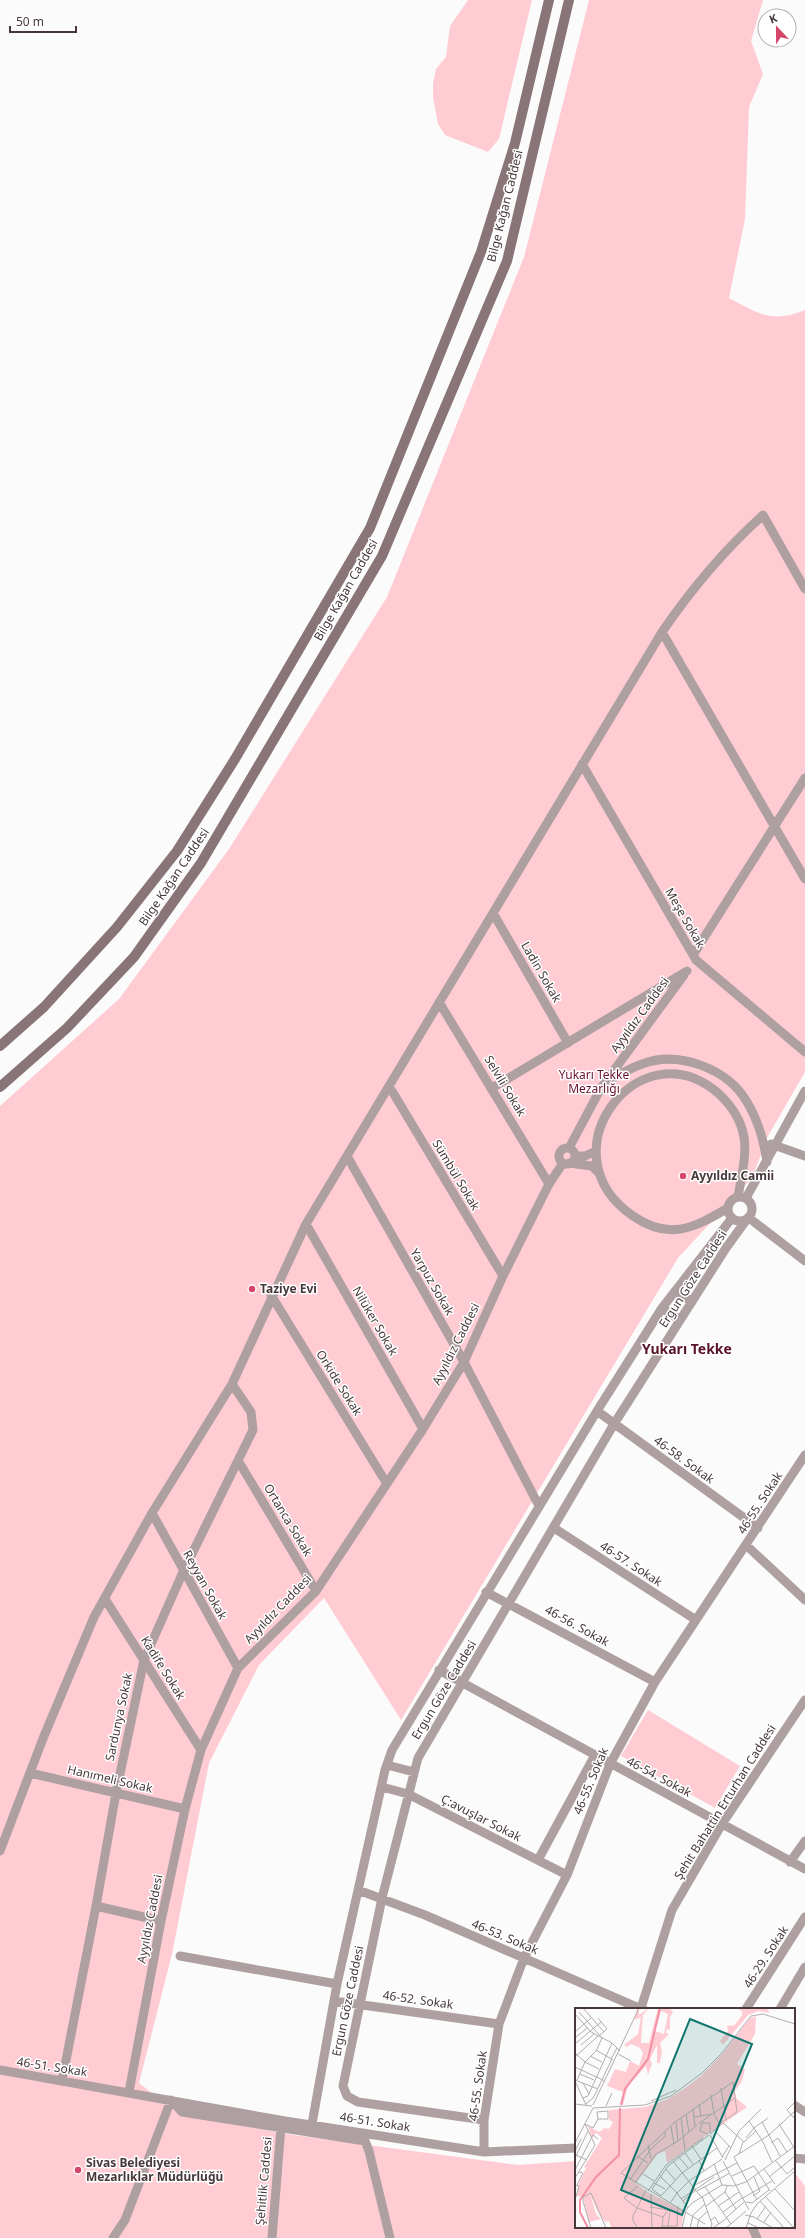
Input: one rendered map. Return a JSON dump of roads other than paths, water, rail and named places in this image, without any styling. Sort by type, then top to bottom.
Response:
[{"type":"main road","name":"Bilge Kağan Caddesi","points":[[0,1046],[44,1007],[117,928],[178,851],[235,759],[370,528],[481,252],[516,143],[549,0]]},
{"type":"main road","name":"Bilge Kağan Caddesi","points":[[0,1087],[67,1028],[139,950],[202,863],[382,556],[507,261],[569,0]]},
{"type":"street","points":[[0,1852],[30,1773],[94,1617],[152,1513],[232,1384],[271,1296],[306,1224],[662,632],[707,571],[730,545],[763,515],[805,589]]},
{"type":"street","points":[[662,632],[805,879]]},
{"type":"street","name":"Meşe Sokak","points":[[582,764],[694,957],[805,1052]]},
{"type":"street","name":"Ayyıldız Caddesi","points":[[129,2092],[161,1921],[201,1750],[238,1668],[316,1591],[423,1429],[464,1362],[503,1276],[549,1184],[569,1161],[559,1158],[559,1153],[562,1149],[569,1148],[606,1082],[687,971],[694,957],[774,826],[805,778]]},
{"type":"street","name":"Ladin Sokak","points":[[493,913],[568,1043]]},
{"type":"street","points":[[492,1088],[687,971]]},
{"type":"street","name":"Selvili Sokak","points":[[439,1002],[549,1184]]},
{"type":"street","points":[[606,1082],[644,1063],[671,1059],[694,1063],[710,1069],[736,1087],[747,1102],[764,1141],[767,1162]]},
{"type":"street","points":[[599,1173],[596,1151],[602,1120],[614,1101],[624,1090],[653,1077],[665,1074],[688,1077],[701,1082],[722,1097],[732,1109],[742,1128],[744,1157],[742,1198]]},
{"type":"street","name":"Sümbül Sokak","points":[[389,1086],[503,1276]]},
{"type":"street","points":[[569,1161],[592,1166],[599,1173],[613,1199],[628,1212],[654,1227],[683,1229],[697,1226],[728,1208],[731,1202],[742,1198],[767,1162],[805,1091]]},
{"type":"street","points":[[764,1141],[805,1156]]},
{"type":"street","points":[[569,1148],[573,1150],[569,1161]]},
{"type":"street","points":[[569,1161],[596,1151]]},
{"type":"street","name":"Yarpuz Sokak","points":[[347,1156],[464,1362],[539,1506]]},
{"type":"street","points":[[728,1208],[732,1218],[740,1221],[748,1218],[753,1208],[742,1198]]},
{"type":"street","name":"Ergun Göze Caddesi","points":[[312,2124],[337,1984],[387,1765],[398,1738],[597,1411],[662,1308],[732,1218]]},
{"type":"street","points":[[748,1218],[805,1261]]},
{"type":"street","name":"Ergun Göze Caddesi","points":[[484,2120],[358,2102],[347,2096],[343,2086],[343,2077],[382,1898],[418,1758],[463,1684],[614,1424],[726,1248],[748,1218]]},
{"type":"street","name":"Nilüker Sokak","points":[[306,1224],[423,1429]]},
{"type":"street","points":[[676,1291],[692,1302]]},
{"type":"street","name":"Orkide Sokak","points":[[271,1296],[387,1484]]},
{"type":"street","points":[[662,1308],[680,1320]]},
{"type":"street","name":"Sardunya Sokak","points":[[62,2081],[116,1793],[144,1660],[184,1572],[239,1462],[253,1430],[254,1422],[243,1398],[232,1384]]},
{"type":"street","name":"46-58. Sokak","points":[[597,1411],[758,1528]]},
{"type":"street","name":"46-55. Sokak","points":[[484,2152],[484,2120],[499,2024],[524,1958],[567,1875],[610,1764],[655,1682],[805,1455]]},
{"type":"street","name":"Ortanca Sokak","points":[[239,1462],[316,1591]]},
{"type":"street","name":"Reyyan Sokak","points":[[152,1513],[238,1668]]},
{"type":"street","name":"46-57. Sokak","points":[[554,1528],[696,1620]]},
{"type":"street","points":[[746,1545],[805,1600]]},
{"type":"street","name":"46-56. Sokak","points":[[486,1592],[510,1603],[655,1682]]},
{"type":"street","name":"Kadife Sokak","points":[[105,1599],[201,1750]]},
{"type":"street","name":"46-54. Sokak","points":[[440,1670],[463,1684],[805,1869]]},
{"type":"street","name":"Şehit Bahattin Erturhan Caddesi","points":[[642,2008],[672,1910],[722,1824],[805,1700]]},
{"type":"street","points":[[538,1860],[595,1755]]},
{"type":"street","points":[[387,1765],[414,1772]]},
{"type":"street","name":"Hanımeli Sokak","points":[[30,1773],[186,1809]]},
{"type":"street","name":"Ç:avuşlar Sokak","points":[[382,1787],[408,1794],[567,1875]]},
{"type":"street","points":[[790,1862],[805,1841]]},
{"type":"street","name":"46-53. Sokak","points":[[358,1890],[382,1898],[640,2008]]},
{"type":"street","points":[[96,1906],[161,1921]]},
{"type":"street","name":"46-29. Sokak","points":[[747,2008],[805,1917]]},
{"type":"street","points":[[180,1956],[337,1984]]},
{"type":"street","points":[[781,2008],[805,1967]]},
{"type":"street","name":"46-52. Sokak","points":[[334,2001],[499,2024]]},
{"type":"street","name":"46-51. Sokak","points":[[0,2070],[484,2152],[575,2148]]},
{"type":"street","points":[[113,2238],[125,2220],[171,2100]]},
{"type":"street","name":"46-51. Sokak","points":[[171,2100],[182,2112],[361,2140],[366,2143],[390,2238]]},
{"type":"street","points":[[795,2106],[805,2112]]},
{"type":"street","name":"Şehitlik Caddesi","points":[[272,2238],[281,2127]]},
{"type":"street","points":[[795,2158],[805,2159]]},
{"type":"street","points":[[752,2228],[757,2238]]},
{"type":"place","name":"Ayyıldız Camii","points":[[683,1176]]},
{"type":"place","name":"Taziye Evi","points":[[252,1289]]},
{"type":"place","name":"Sivas Belediyesi Mezarlıklar Müdürlüğü","points":[[78,2170]]},
{"type":"district","name":"Yukarı Tekke","points":[[687,1349]]},
{"type":"park label","name":"Yukarı Tekke Mezarlığı","points":[[594,1082]]}]
